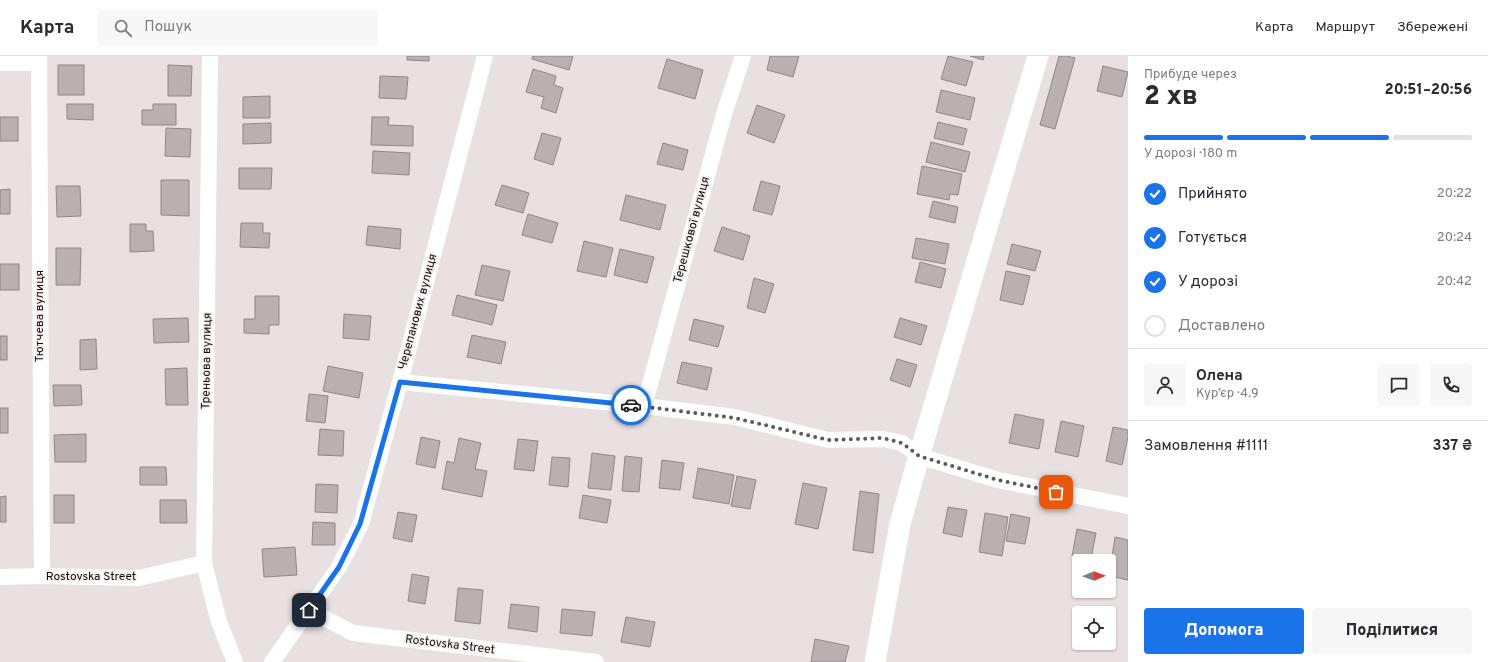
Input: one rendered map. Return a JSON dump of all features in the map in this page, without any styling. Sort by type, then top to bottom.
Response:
[{"type":"street","name":"Треньова вулиця","points":[[210,56],[204,563],[219,622],[235,662]]},
{"type":"street","name":"Черепанових вулиця","points":[[272,662],[339,567],[360,524],[400,382],[485,56]]},
{"type":"street","name":"Терешкової вулиця","points":[[644,406],[724,114],[743,56]]},
{"type":"street","points":[[875,662],[900,524],[1038,56]]},
{"type":"street","points":[[0,63],[39,60]]},
{"type":"street","name":"Тютчева вулиця","points":[[39,60],[42,576]]},
{"type":"street","points":[[400,382],[644,406],[735,418],[828,440],[883,438],[902,443],[919,456],[998,480],[1128,506]]},
{"type":"street","name":"Rostovska Street","points":[[0,577],[42,576],[139,578],[204,563]]},
{"type":"street","name":"Rostovska Street","points":[[309,610],[352,633],[596,662]]},
{"type":"building","points":[[407,56],[429,56],[429,61],[407,60]]},
{"type":"building","points":[[533,56],[573,56],[569,70],[532,59]]},
{"type":"building","points":[[770,56],[799,56],[793,77],[767,70]]},
{"type":"building","points":[[948,56],[973,62],[966,86],[941,79]]},
{"type":"building","points":[[970,56],[984,56],[983,60]]},
{"type":"building","points":[[1059,56],[1075,58],[1055,129],[1040,125]]},
{"type":"building","points":[[667,59],[703,70],[695,99],[658,88]]},
{"type":"building","points":[[58,65],[84,65],[84,95],[58,95]]},
{"type":"building","points":[[168,65],[192,66],[191,96],[168,96]]},
{"type":"building","points":[[1103,66],[1128,72],[1122,97],[1097,91]]},
{"type":"building","points":[[533,69],[556,76],[554,85],[563,88],[556,113],[541,108],[544,97],[526,92]]},
{"type":"building","points":[[380,76],[408,77],[406,99],[379,98]]},
{"type":"building","points":[[941,90],[975,98],[970,120],[936,112]]},
{"type":"building","points":[[270,96],[270,118],[243,118],[243,97]]},
{"type":"building","points":[[67,104],[93,104],[93,120],[67,119]]},
{"type":"building","points":[[153,104],[176,104],[176,125],[142,125],[142,110],[153,110]]},
{"type":"building","points":[[757,105],[785,115],[774,143],[747,133]]},
{"type":"building","points":[[0,117],[18,117],[18,141],[0,141]]},
{"type":"building","points":[[372,117],[389,117],[388,125],[413,126],[413,146],[371,145]]},
{"type":"building","points":[[938,122],[967,129],[963,145],[934,138]]},
{"type":"building","points":[[271,123],[271,143],[243,144],[243,124]]},
{"type":"building","points":[[166,128],[191,129],[190,157],[165,156]]},
{"type":"building","points":[[542,133],[561,138],[553,165],[534,159]]},
{"type":"building","points":[[931,142],[970,152],[965,172],[926,162]]},
{"type":"building","points":[[663,143],[688,150],[683,170],[657,164]]},
{"type":"building","points":[[373,151],[410,153],[409,175],[372,173]]},
{"type":"building","points":[[922,166],[962,174],[958,195],[950,194],[949,200],[917,194]]},
{"type":"building","points":[[239,168],[272,168],[271,189],[239,189]]},
{"type":"building","points":[[161,180],[189,180],[189,216],[161,215]]},
{"type":"building","points":[[761,181],[780,186],[772,215],[753,210]]},
{"type":"building","points":[[502,185],[529,193],[523,213],[495,205]]},
{"type":"building","points":[[56,186],[80,186],[81,216],[57,217]]},
{"type":"building","points":[[10,189],[10,214],[0,214],[0,190]]},
{"type":"building","points":[[626,195],[666,205],[660,230],[620,220]]},
{"type":"building","points":[[933,201],[958,207],[955,223],[929,217]]},
{"type":"building","points":[[528,214],[558,223],[552,243],[522,235]]},
{"type":"building","points":[[241,223],[263,223],[263,233],[270,233],[269,248],[240,247]]},
{"type":"building","points":[[130,224],[146,224],[146,231],[153,231],[154,251],[130,252]]},
{"type":"building","points":[[368,226],[401,229],[400,249],[366,245]]},
{"type":"building","points":[[722,227],[750,236],[743,260],[714,251]]},
{"type":"building","points":[[916,238],[949,244],[945,264],[912,258]]},
{"type":"building","points":[[584,241],[613,248],[606,277],[577,271]]},
{"type":"building","points":[[1012,244],[1041,251],[1035,271],[1007,264]]},
{"type":"building","points":[[56,248],[81,248],[80,285],[56,285]]},
{"type":"building","points":[[620,249],[654,257],[647,283],[614,275]]},
{"type":"building","points":[[920,262],[946,269],[941,288],[915,282]]},
{"type":"building","points":[[0,264],[19,264],[19,290],[0,290]]},
{"type":"building","points":[[482,265],[510,271],[503,301],[475,295]]},
{"type":"building","points":[[1006,271],[1030,276],[1023,305],[1000,300]]},
{"type":"building","points":[[754,278],[774,284],[765,313],[747,308]]},
{"type":"building","points":[[457,295],[497,305],[492,325],[452,315]]},
{"type":"building","points":[[255,296],[279,296],[279,325],[269,325],[269,334],[244,333],[244,319],[255,319]]},
{"type":"building","points":[[344,314],[371,316],[369,340],[343,338]]},
{"type":"building","points":[[188,318],[189,342],[154,343],[153,319]]},
{"type":"building","points":[[900,318],[927,326],[921,345],[894,337]]},
{"type":"building","points":[[694,319],[724,326],[718,347],[689,340]]},
{"type":"building","points":[[472,335],[506,342],[501,364],[467,357]]},
{"type":"building","points":[[0,336],[7,336],[7,360],[0,360]]},
{"type":"building","points":[[96,339],[97,369],[80,370],[80,340]]},
{"type":"building","points":[[897,359],[917,365],[910,387],[890,380]]},
{"type":"building","points":[[682,362],[712,368],[707,390],[677,383]]},
{"type":"building","points":[[328,366],[363,373],[359,398],[323,391]]},
{"type":"building","points":[[187,368],[188,405],[166,405],[165,369]]},
{"type":"building","points":[[53,385],[81,385],[82,405],[54,406]]},
{"type":"building","points":[[309,394],[328,396],[325,423],[306,421]]},
{"type":"building","points":[[0,408],[8,408],[8,433],[0,433]]},
{"type":"building","points":[[1015,414],[1044,420],[1039,449],[1009,443]]},
{"type":"building","points":[[1061,421],[1084,426],[1078,457],[1055,452]]},
{"type":"building","points":[[1113,427],[1128,430],[1122,465],[1106,461]]},
{"type":"building","points":[[320,429],[344,431],[343,456],[318,455]]},
{"type":"building","points":[[86,434],[86,462],[55,462],[54,435]]},
{"type":"building","points":[[421,437],[440,441],[435,468],[416,464]]},
{"type":"building","points":[[459,438],[481,443],[475,469],[487,471],[482,497],[442,489],[447,461],[454,463]]},
{"type":"building","points":[[518,439],[538,441],[534,471],[514,469]]},
{"type":"building","points":[[592,453],[615,456],[611,490],[588,488]]},
{"type":"building","points":[[625,456],[642,458],[639,492],[622,491]]},
{"type":"building","points":[[552,457],[570,458],[568,487],[549,485]]},
{"type":"building","points":[[662,460],[684,463],[680,490],[659,488]]},
{"type":"building","points":[[140,467],[166,467],[167,485],[140,485]]},
{"type":"building","points":[[698,468],[734,475],[729,504],[693,498]]},
{"type":"building","points":[[737,476],[756,480],[750,509],[731,506]]},
{"type":"building","points":[[803,483],[827,488],[818,529],[795,524]]},
{"type":"building","points":[[316,484],[338,485],[337,513],[315,512]]},
{"type":"building","points":[[860,491],[879,494],[873,553],[853,550]]},
{"type":"building","points":[[54,495],[74,495],[74,523],[54,523]]},
{"type":"building","points":[[583,495],[611,500],[607,523],[579,518]]},
{"type":"building","points":[[6,496],[6,522],[0,522],[0,497]]},
{"type":"building","points":[[160,500],[186,500],[187,523],[160,523]]},
{"type":"building","points":[[948,507],[967,510],[962,537],[943,533]]},
{"type":"building","points":[[398,512],[417,515],[412,542],[393,538]]},
{"type":"building","points":[[985,513],[1008,517],[1002,556],[979,552]]},
{"type":"building","points":[[1011,514],[1030,518],[1025,544],[1006,541]]},
{"type":"building","points":[[313,522],[335,523],[335,545],[312,545]]},
{"type":"building","points":[[1077,529],[1096,533],[1092,554],[1072,554]]},
{"type":"building","points":[[1115,537],[1128,540],[1128,580],[1116,577],[1116,554],[1112,554]]},
{"type":"building","points":[[295,547],[297,575],[264,577],[262,549]]},
{"type":"building","points":[[412,574],[429,577],[425,604],[408,601]]},
{"type":"building","points":[[458,588],[483,590],[480,624],[455,621]]},
{"type":"building","points":[[511,604],[539,607],[537,632],[508,628]]},
{"type":"building","points":[[562,609],[595,612],[592,636],[560,633]]},
{"type":"building","points":[[626,617],[655,622],[650,647],[621,642]]},
{"type":"building","points":[[815,639],[849,646],[845,662],[811,662]]},
{"type":"way so far","points":[[631,405],[735,418],[828,440],[883,438],[902,443],[919,456],[998,480],[1056,492]]},
{"type":"route","points":[[309,610],[339,567],[360,524],[400,382],[631,405]]}]
